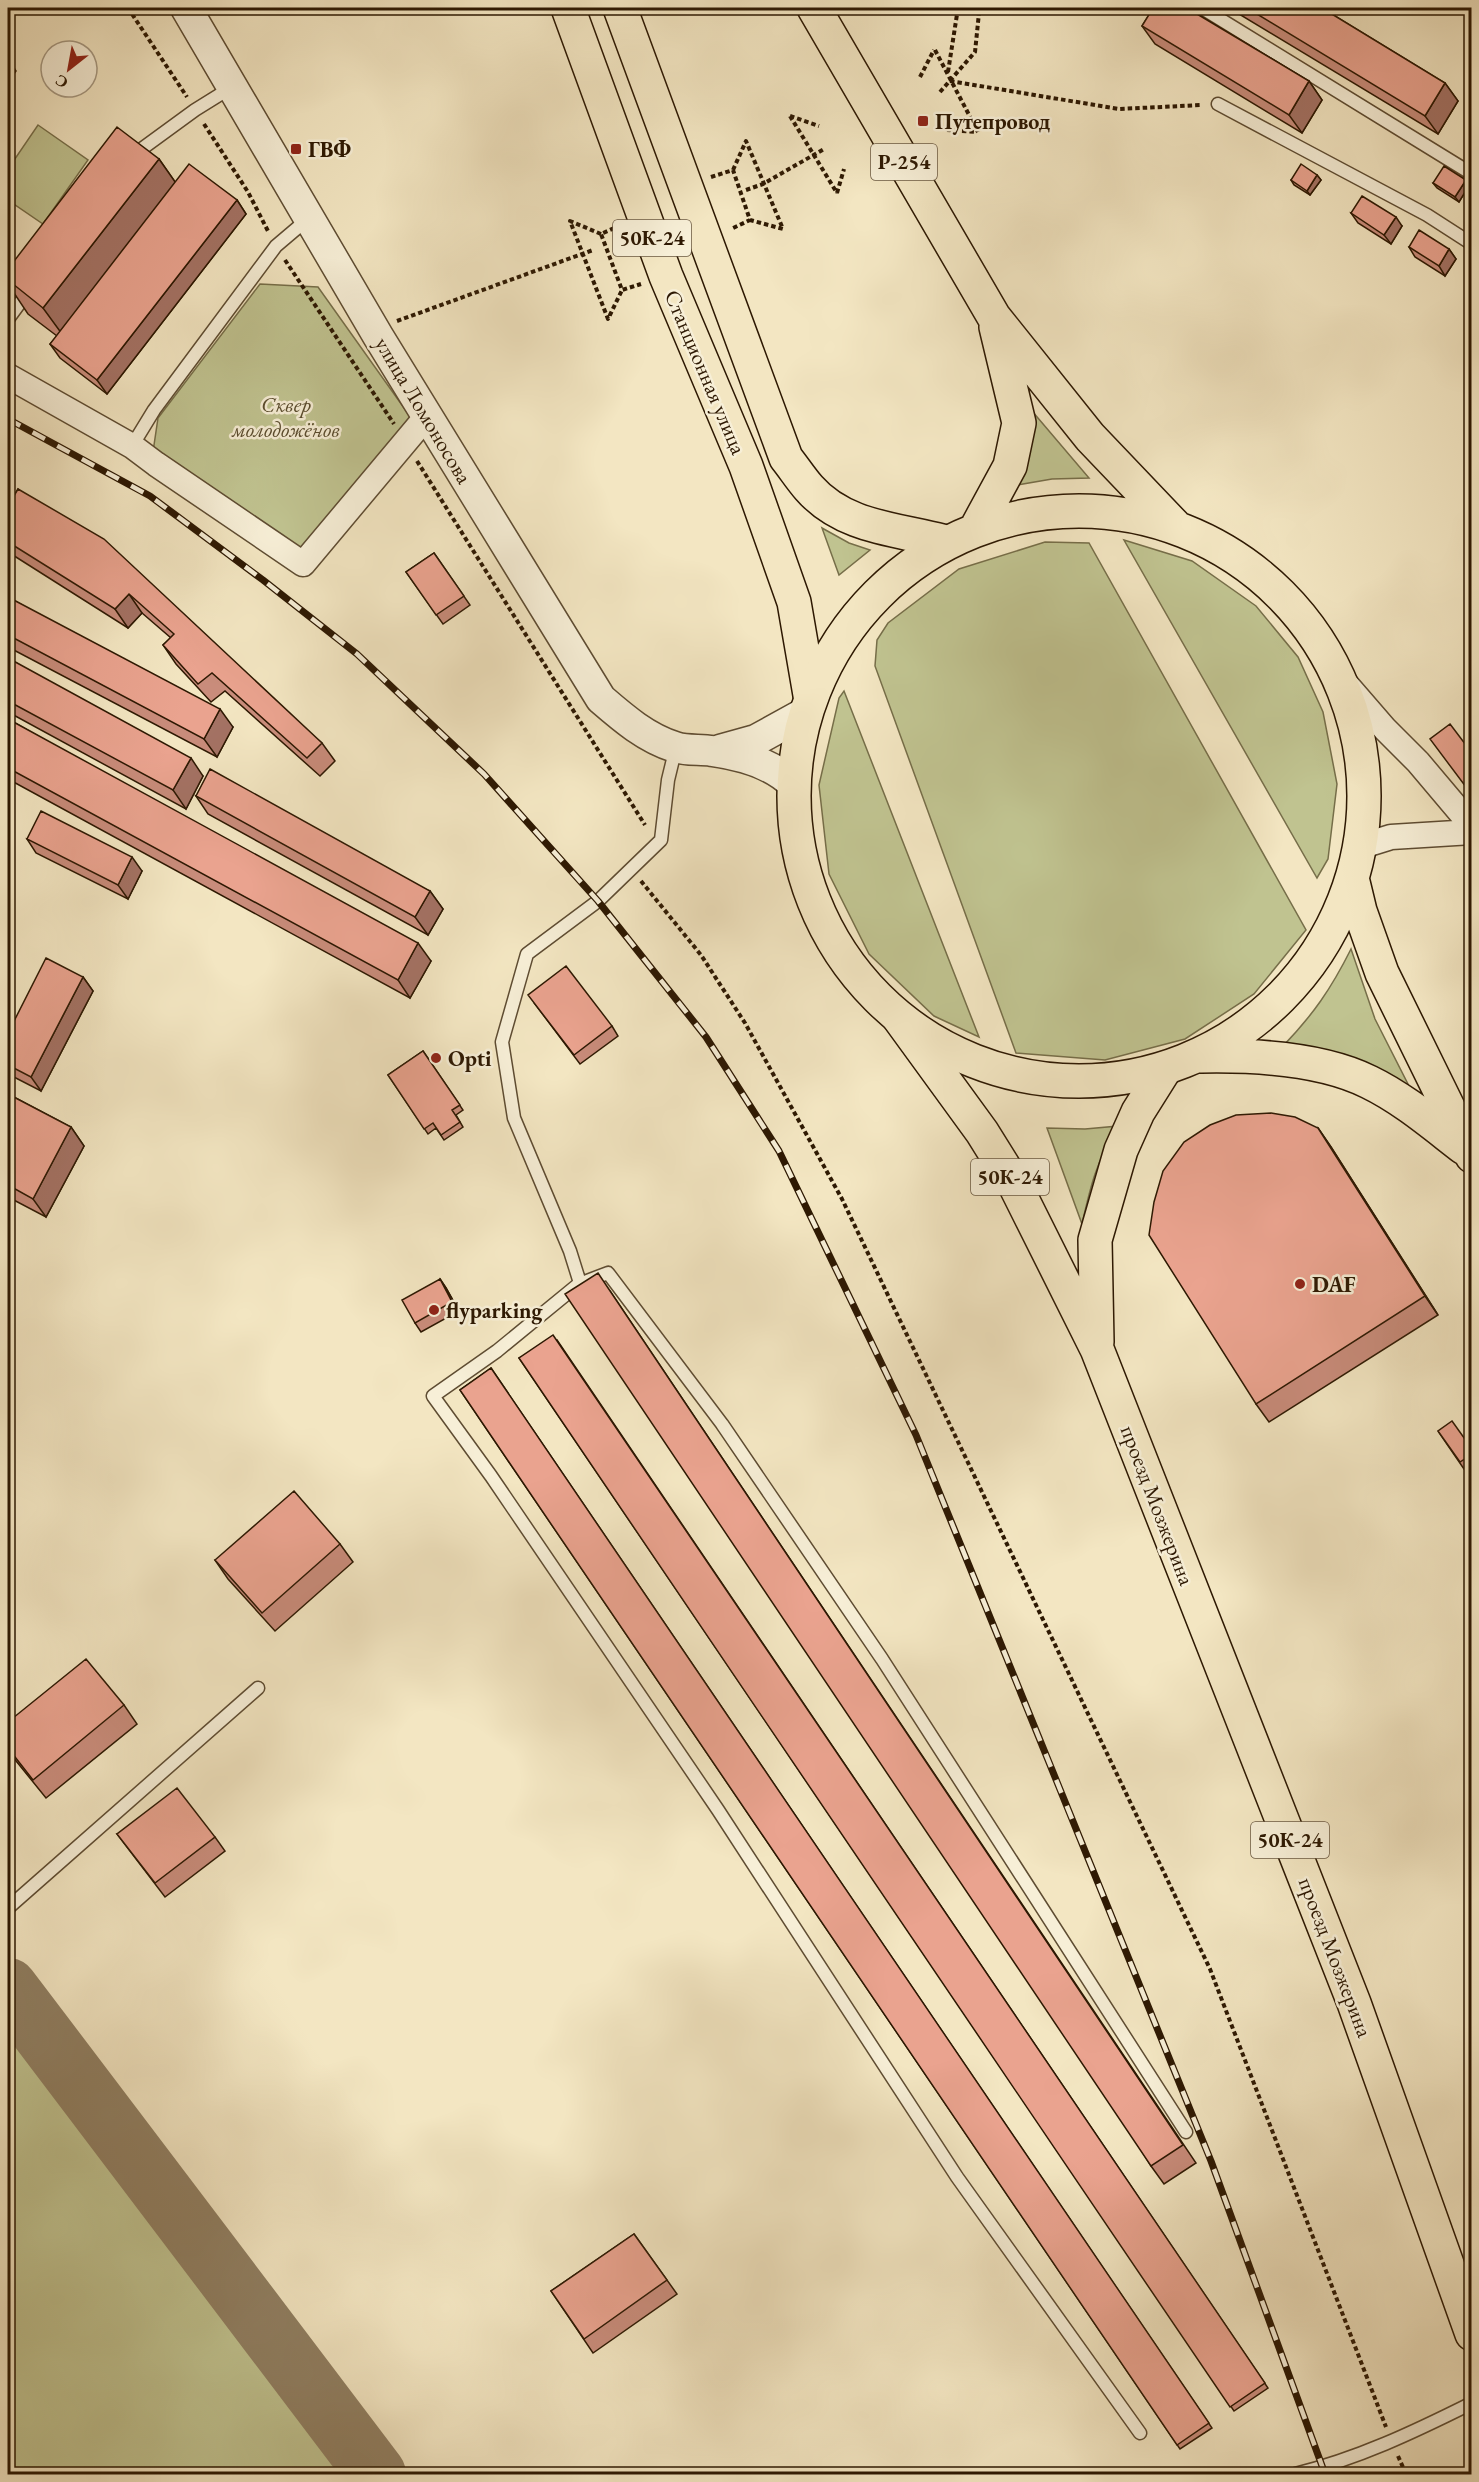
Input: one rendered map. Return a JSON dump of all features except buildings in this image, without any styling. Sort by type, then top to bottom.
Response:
[{"type":"main road","name":"Станционная улица","points":[[568,8],[666,276],[746,466],[794,602],[808,704]]},
{"type":"main road","name":"Станционная улица","points":[[620,8],[707,240],[766,409],[786,458],[810,489],[837,511],[863,524],[942,541]]},
{"type":"main road","name":"Р-254","points":[[814,8],[993,317]]},
{"type":"main road","points":[[993,317],[1090,437],[1174,525]]},
{"type":"main road","points":[[978,525],[1010,466],[1019,423],[993,317]]},
{"type":"main road","points":[[808,704],[836,644],[870,599],[913,562],[942,541],[978,525],[1087,509],[1174,525],[1243,560],[1299,612],[1340,676],[1359,731],[1366,789],[1362,846],[1353,882],[1329,937],[1295,986],[1251,1026],[1199,1056],[1165,1069],[1096,1081],[1026,1077],[958,1055],[899,1018]]},
{"type":"main road","name":"50К-24","points":[[808,704],[796,748],[793,784],[798,850],[818,914],[852,970],[899,1018]]},
{"type":"main road","points":[[1353,882],[1360,911],[1382,973],[1471,1155]]},
{"type":"main road","name":"проезд Мозжерина","points":[[899,1018],[982,1132],[1015,1185],[1097,1349],[1354,2003],[1472,2334]]},
{"type":"main road","points":[[1199,1056],[1245,1055],[1315,1064],[1368,1081],[1417,1111],[1471,1155]]},
{"type":"main road","name":"проезд Мозжерина","points":[[1097,1349],[1095,1240],[1121,1150],[1138,1113],[1165,1069]]},
{"type":"street","name":"улица Ломоносова","points":[[186,8],[427,416],[601,699],[634,727],[676,747],[715,751]]},
{"type":"street","points":[[8,376],[132,446],[303,564],[427,416]]},
{"type":"street","points":[[1340,676],[1472,826]]},
{"type":"street","points":[[715,751],[756,740],[808,704]]},
{"type":"street","points":[[715,751],[756,760],[785,776],[793,784]]},
{"type":"street","points":[[1362,846],[1391,837],[1472,832]]},
{"type":"lane","points":[[1202,8],[1472,174]]},
{"type":"lane","points":[[124,166],[131,157],[195,110],[232,87]]},
{"type":"lane","points":[[1218,104],[1427,215],[1472,244]]},
{"type":"lane","points":[[132,446],[154,410],[276,246],[309,218]]},
{"type":"lane","points":[[8,319],[35,283]]},
{"type":"lane","points":[[580,1283],[570,1251],[514,1118],[502,1042],[527,954],[598,901],[662,840],[668,780],[676,747]]},
{"type":"lane","points":[[1140,2433],[957,2177],[718,1810],[491,1476],[433,1396],[497,1351],[580,1283],[608,1273],[722,1424],[882,1659],[1186,2132]]},
{"type":"lane","points":[[8,1908],[258,1688]]},
{"type":"lane","points":[[1295,2475],[1323,2468],[1392,2442],[1472,2403]]},
{"type":"path","points":[[128,8],[248,192],[276,246],[405,441],[645,824],[632,869],[701,955],[745,1023],[842,1199],[1210,1969],[1354,2348],[1406,2475]]},
{"type":"path","points":[[948,72],[958,8]]},
{"type":"path","points":[[940,92],[975,52],[979,13],[977,8]]},
{"type":"path","points":[[920,77],[935,50],[978,132],[947,130]]},
{"type":"path","points":[[950,81],[1119,109],[1218,104]]},
{"type":"path","points":[[819,126],[790,116],[837,193],[844,169]]},
{"type":"path","points":[[707,240],[750,220],[783,229],[746,141],[733,170],[750,220]]},
{"type":"path","points":[[746,190],[763,184],[824,149]]},
{"type":"path","points":[[685,186],[733,170]]},
{"type":"path","points":[[601,234],[643,214]]},
{"type":"path","points":[[570,221],[601,234],[622,290],[608,319],[570,221]]},
{"type":"path","points":[[389,324],[582,256],[593,250]]},
{"type":"path","points":[[622,290],[666,276]]},
{"type":"green space","points":[[38,125],[88,160],[43,224],[8,200],[8,169]]},
{"type":"green space","name":"Сквер молодожёнов","points":[[260,284],[318,287],[414,422],[302,552],[153,452],[158,418]]},
{"type":"green space","points":[[1032,411],[1089,478],[1052,479],[1017,485]]},
{"type":"green space","points":[[822,528],[849,543],[870,550],[839,575]]},
{"type":"green space","points":[[1124,540],[1192,561],[1256,606],[1298,657],[1323,712],[1337,784],[1328,859],[1317,878]]},
{"type":"green space","points":[[1045,542],[1089,543],[1306,930],[1254,994],[1185,1039],[1105,1060],[1016,1053],[875,666],[877,640],[888,623],[959,569]]},
{"type":"green space","points":[[844,691],[979,1037],[934,1016],[869,954],[829,874],[819,785],[839,698]]},
{"type":"green space","points":[[1351,949],[1375,1019],[1414,1096],[1282,1047],[1321,1001]]},
{"type":"green space","points":[[1119,1126],[1095,1174],[1082,1224],[1047,1128],[1085,1129]]},
{"type":"green space","points":[[8,2022],[348,2474],[8,2474]]},
{"type":"taxiway","points":[[8,1988],[376,2474]]},
{"type":"railway","points":[[8,419],[150,496],[357,654],[484,774],[598,901],[706,1037],[779,1151],[916,1435],[1211,2161],[1325,2474]]},
{"type":"place","name":"Путепровод","points":[[923,121]]},
{"type":"place","name":"ГВФ","points":[[296,149]]},
{"type":"place","name":"Opti","points":[[436,1058]]},
{"type":"place","name":"DAF","points":[[1300,1284]]},
{"type":"place","name":"flyparking","points":[[434,1310]]}]
